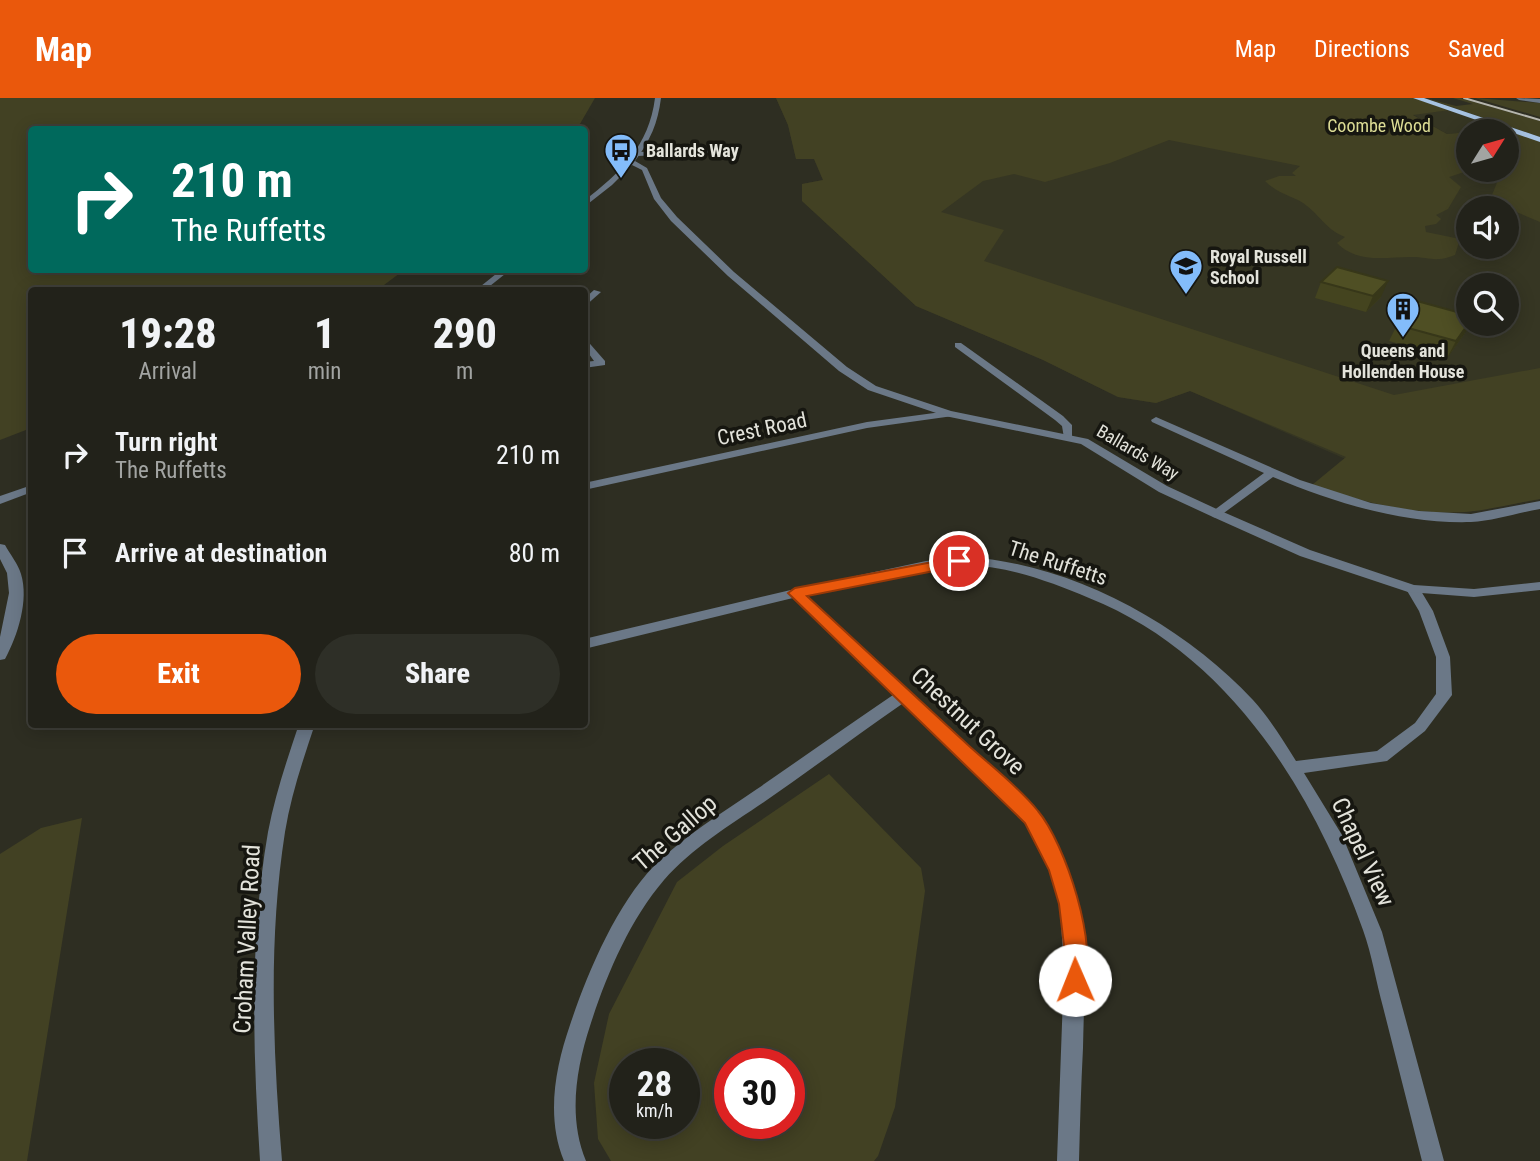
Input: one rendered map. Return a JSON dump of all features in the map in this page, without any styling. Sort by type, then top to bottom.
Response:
[{"type":"main road","points":[[1418,98],[1540,140]]},
{"type":"street","points":[[588,201],[635,158],[654,121],[658,98]]},
{"type":"street","points":[[1519,98],[1540,101]]},
{"type":"street","points":[[635,158],[721,152]]},
{"type":"street","name":"Ballards Way","points":[[635,158],[645,169],[658,199],[674,219],[780,318],[843,369],[872,388],[948,414],[1084,441],[1163,489],[1217,514],[1305,553],[1413,589],[1474,593],[1540,586]]},
{"type":"street","points":[[484,287],[502,273]]},
{"type":"street","points":[[588,300],[597,292]]},
{"type":"street","points":[[588,345],[601,363],[588,365]]},
{"type":"street","points":[[958,345],[1059,418],[1067,425],[1068,436]]},
{"type":"street","points":[[904,400],[904,419]]},
{"type":"street","name":"Crest Road","points":[[588,486],[904,419],[948,414]]},
{"type":"street","points":[[1156,420],[1309,488],[1367,508],[1427,516],[1474,518],[1540,505]]},
{"type":"street","points":[[1217,514],[1272,472]]},
{"type":"street","points":[[0,500],[28,490]]},
{"type":"street","points":[[0,548],[14,573],[15,604],[0,655]]},
{"type":"street","name":"The Ruffetts","points":[[588,643],[795,593],[959,561],[1003,566],[1115,603],[1146,622],[1204,665],[1260,719],[1292,768]]},
{"type":"street","points":[[1292,768],[1381,757],[1420,727],[1444,695],[1443,657],[1426,611],[1413,589]]},
{"type":"street","name":"Chestnut Grove","points":[[795,593],[1032,817],[1059,869],[1069,904],[1076,954],[1068,1161]]},
{"type":"street","name":"The Gallop","points":[[575,1161],[565,1121],[566,1085],[573,1044],[583,1013],[608,959],[642,895],[659,874],[704,835],[904,695]]},
{"type":"street","name":"Croham Valley Road","points":[[271,1161],[265,987],[269,887],[277,827],[292,762],[305,728]]},
{"type":"street","name":"Chapel View","points":[[1292,768],[1333,835],[1373,932],[1433,1161]]},
{"type":"shaded area","name":"Royal Russell School","points":[[776,98],[1456,169],[1456,182],[1519,182],[1519,166],[1540,160],[1540,499],[1467,512],[1190,391],[1156,403],[1118,397],[1043,360],[916,306],[802,201],[802,184],[823,180],[814,159],[796,159],[788,125]]},
{"type":"shaded area","points":[[1450,110],[1476,119],[1456,119],[1456,133],[1447,134],[1412,114]]},
{"type":"green space","points":[[0,98],[595,98],[579,126],[28,126],[28,273],[400,273],[379,287],[28,287],[28,429],[0,440]]},
{"type":"green space","name":"Coombe Wood","points":[[776,98],[1413,98],[1450,110],[1413,115],[1447,134],[1456,133],[1456,175],[1449,177],[1461,187],[1448,209],[1436,215],[1441,219],[1436,224],[1425,226],[1426,232],[1456,238],[1455,255],[1442,259],[1372,258],[1354,254],[1337,243],[1345,237],[1329,227],[1303,203],[1276,190],[1265,181],[1279,176],[1296,176],[1292,173],[1300,166],[1169,140],[1110,163],[1045,182],[1014,174],[983,181],[941,212],[1004,230],[984,261],[1394,395],[1540,368],[1540,499],[1474,511],[1445,512],[1387,506],[1331,491],[1312,485],[1346,457],[1190,391],[1156,403],[1118,397],[1043,360],[916,306],[802,201],[802,184],[823,180],[814,159],[796,159],[788,125]]},
{"type":"green space","points":[[1425,98],[1456,106],[1473,104],[1453,98],[1460,98],[1540,121],[1540,137],[1519,130],[1519,119],[1487,119]]},
{"type":"green space","points":[[1475,98],[1540,103],[1540,117]]},
{"type":"green space","points":[[1519,134],[1540,141],[1540,222],[1519,213],[1519,196],[1492,196],[1497,182],[1519,182]]},
{"type":"green space","points":[[829,774],[921,868],[925,891],[895,1107],[874,1161],[611,1161],[598,1139],[594,1083],[609,1014],[677,882],[723,846]]},
{"type":"green space","points":[[82,818],[27,1161],[0,1161],[0,854],[41,828]]},
{"type":"building","points":[[1337,267],[1388,281],[1373,296],[1321,282]]},
{"type":"building","points":[[1417,301],[1456,312],[1456,336],[1460,336],[1456,341],[1397,325]]},
{"type":"tram line","points":[[1464,98],[1540,120]]},
{"type":"place","name":"Ballards Way","points":[[621,180]]},
{"type":"place","name":"Royal Russell School","points":[[1186,296]]},
{"type":"place","name":"Queens and Hollenden House","points":[[1403,339]]},
{"type":"route","points":[[959,561],[795,593],[1032,817],[1059,869],[1069,904],[1076,954],[1075,980]]}]
